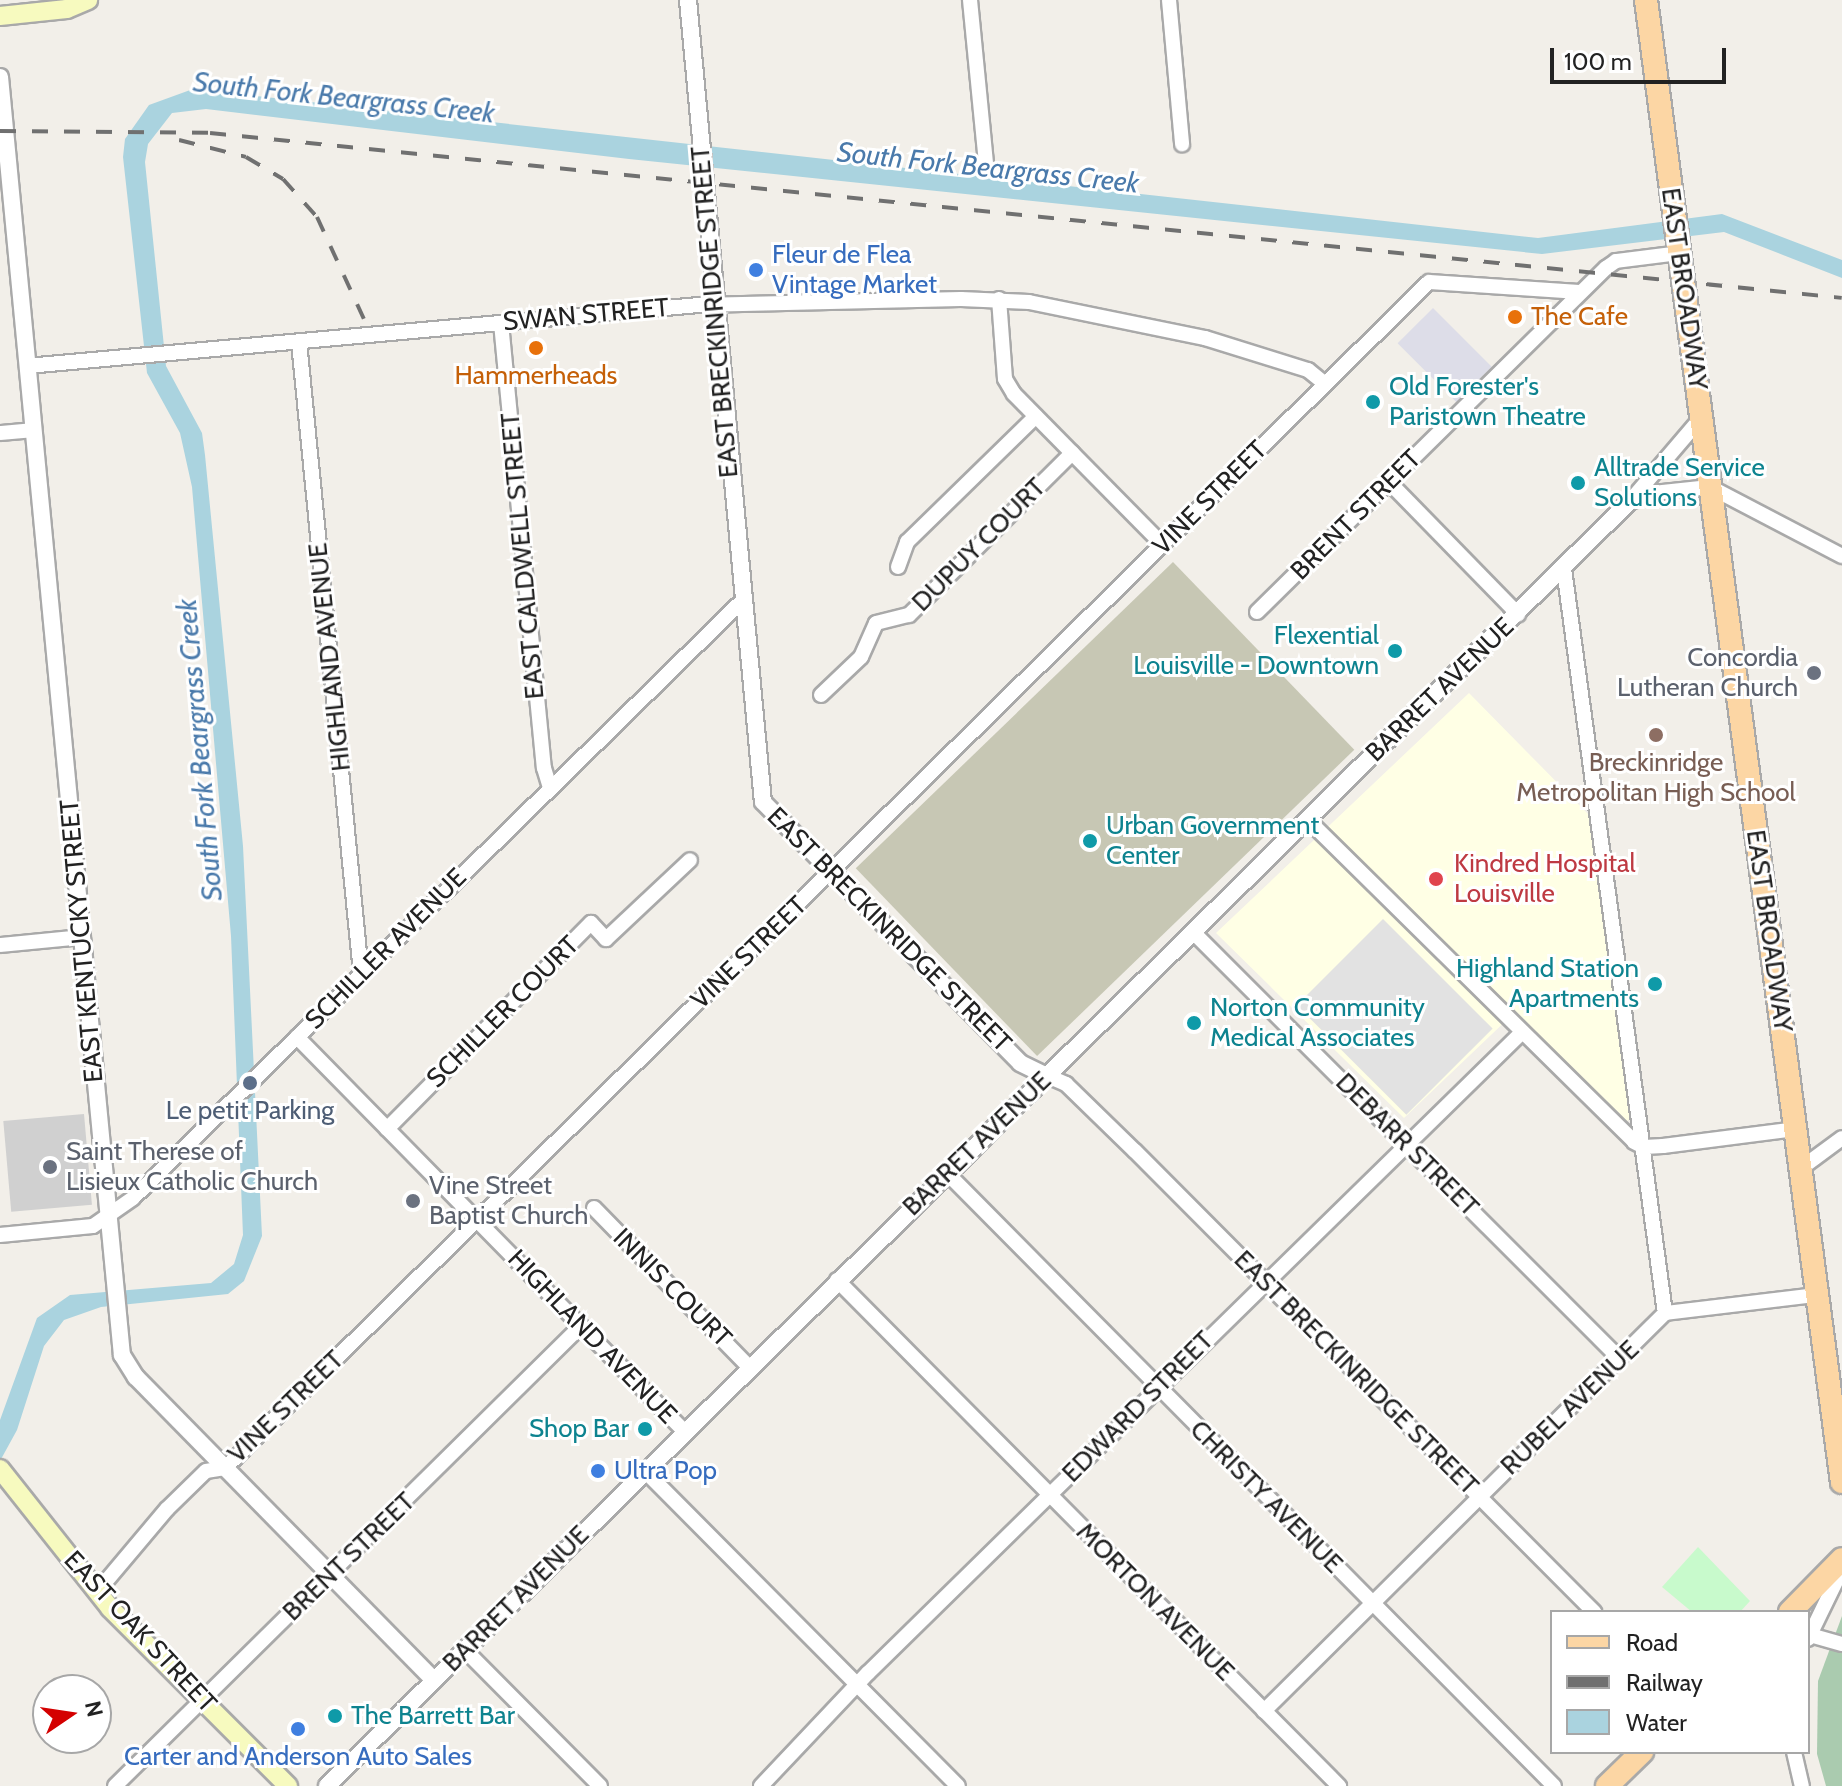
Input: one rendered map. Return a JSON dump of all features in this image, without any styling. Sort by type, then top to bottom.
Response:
[{"type":"main road","points":[[0,16],[67,9],[88,0]]},
{"type":"main road","name":"EAST BROADWAY","points":[[1646,0],[1842,1482]]},
{"type":"main road","name":"EAST OAK STREET","points":[[3,1473],[97,1592],[288,1786]]},
{"type":"main road","points":[[1792,1610],[1842,1559]]},
{"type":"main road","points":[[1607,1786],[1640,1754]]},
{"type":"street","name":"EAST BRECKINRIDGE STREET","points":[[688,0],[714,305],[763,802],[1020,1063],[1066,1084],[1592,1610]]},
{"type":"street","points":[[970,0],[986,163]]},
{"type":"street","points":[[1169,0],[1182,144]]},
{"type":"street","name":"EAST KENTUCKY STREET","points":[[0,77],[118,1325],[130,1369],[434,1680]]},
{"type":"street","name":"BRENT STREET","points":[[1257,612],[1580,292],[1616,261],[1678,246]]},
{"type":"street","name":"VINE STREET","points":[[97,1592],[167,1509],[206,1471],[225,1468],[1435,279],[1580,292]]},
{"type":"street","points":[[999,299],[1005,379],[1036,416],[1163,545]]},
{"type":"street","name":"SWAN STREET","points":[[27,366],[714,305],[999,299],[1205,338],[1308,370],[1325,384]]},
{"type":"street","name":"EAST CALDWELL STREET","points":[[501,323],[544,768],[550,788]]},
{"type":"street","name":"HIGHLAND AVENUE","points":[[299,342],[361,973]]},
{"type":"street","points":[[898,567],[907,542],[1036,416]]},
{"type":"street","name":"BARRET AVENUE","points":[[327,1786],[946,1172],[1564,569],[1628,503],[1701,418]]},
{"type":"street","points":[[0,433],[33,430]]},
{"type":"street","name":"DUPUY COURT","points":[[821,695],[861,657],[876,623],[909,615],[1072,453]]},
{"type":"street","points":[[1389,482],[1518,614]]},
{"type":"street","points":[[1710,487],[1842,556]]},
{"type":"street","name":"BARRET AVENUE","points":[[1628,503],[1653,493],[1710,487]]},
{"type":"street","points":[[1564,569],[1665,1313],[1816,1295]]},
{"type":"street","name":"SCHILLER AVENUE","points":[[0,1235],[93,1226],[108,1216],[223,1110],[742,601]]},
{"type":"street","points":[[1308,820],[1618,1129],[1644,1147],[1795,1129]]},
{"type":"street","name":"SCHILLER COURT","points":[[387,1129],[591,923],[606,939],[690,860]]},
{"type":"street","name":"DEBARR STREET","points":[[1194,933],[1620,1359]]},
{"type":"street","points":[[0,945],[81,937]]},
{"type":"street","name":"EDWARD STREET","points":[[761,1786],[1049,1494],[1522,1032]]},
{"type":"street","name":"HIGHLAND AVENUE","points":[[297,1037],[685,1432]]},
{"type":"street","points":[[1800,1169],[1842,1138]]},
{"type":"street","name":"CHRISTY AVENUE","points":[[946,1172],[1554,1786]]},
{"type":"street","name":"INNIS COURT","points":[[594,1208],[750,1368]]},
{"type":"street","name":"MORTON AVENUE","points":[[837,1280],[1339,1786]]},
{"type":"street","name":"RUBEL AVENUE","points":[[1264,1711],[1665,1313]]},
{"type":"street","name":"BRENT STREET","points":[[115,1786],[581,1326]]},
{"type":"street","points":[[645,1471],[958,1786]]},
{"type":"street","points":[[1810,1635],[1842,1569]]},
{"type":"street","points":[[1810,1637],[1842,1644]]},
{"type":"street","points":[[464,1649],[600,1786]]},
{"type":"street","points":[[1794,1754],[1802,1786]]},
{"type":"shaded area","points":[[1433,308],[1492,367],[1456,402],[1398,343]]},
{"type":"shaded area","points":[[1173,562],[1354,750],[1037,1056],[856,868]]},
{"type":"shaded area","name":"Kindred Hospital Louisville","points":[[1469,693],[1592,818],[1634,1115],[1626,1122],[1513,1014],[1404,1118],[1216,933]]},
{"type":"shaded area","points":[[1383,919],[1493,1029],[1406,1115],[1297,1005]]},
{"type":"shaded area","points":[[84,1114],[92,1205],[11,1212],[3,1121]]},
{"type":"shaded area","points":[[1842,1616],[1842,1786],[1826,1786],[1817,1754],[1818,1681]]},
{"type":"green space","points":[[1698,1547],[1750,1601],[1742,1610],[1690,1610],[1662,1587]]},
{"type":"water","name":"South Fork Beargrass Creek","points":[[193,89],[1538,238],[1722,214],[1842,260],[1842,278],[1724,232],[1542,254],[629,159],[206,109],[172,113],[148,144],[145,162],[166,366],[202,433],[205,455],[243,846],[262,1236],[244,1281],[228,1294],[101,1307],[64,1320],[44,1346],[17,1430],[0,1461],[0,1420],[37,1318],[70,1295],[211,1283],[234,1264],[243,1235],[231,936],[192,487],[180,433],[147,373],[123,157],[125,139],[149,105]]},
{"type":"railway","points":[[0,131],[210,133],[1842,298]]},
{"type":"railway","points":[[179,140],[246,157],[283,179],[317,217],[364,319]]},
{"type":"place","name":"Fleur de Flea Vintage Market","points":[[756,270]]},
{"type":"place","name":"The Cafe","points":[[1515,317]]},
{"type":"place","name":"Hammerheads","points":[[536,348]]},
{"type":"place","name":"Old Forester's Paristown Theatre","points":[[1373,402]]},
{"type":"place","name":"Alltrade Service Solutions","points":[[1578,483]]},
{"type":"place","name":"Flexential Louisville - Downtown","points":[[1395,651]]},
{"type":"place","name":"Concordia Lutheran Church","points":[[1814,673]]},
{"type":"place","name":"Breckinridge Metropolitan High School","points":[[1656,735]]},
{"type":"place","name":"Urban Government Center","points":[[1090,841]]},
{"type":"place","name":"Kindred Hospital Louisville","points":[[1436,879]]},
{"type":"place","name":"Highland Station Apartments","points":[[1655,984]]},
{"type":"place","name":"Norton Community Medical Associates","points":[[1194,1023]]},
{"type":"place","name":"Le petit Parking","points":[[250,1083]]},
{"type":"place","name":"Saint Therese of Lisieux Catholic Church","points":[[50,1167]]},
{"type":"place","name":"Vine Street Baptist Church","points":[[413,1201]]},
{"type":"place","name":"Shop Bar","points":[[645,1429]]},
{"type":"place","name":"Ultra Pop","points":[[598,1471]]},
{"type":"place","name":"The Barrett Bar","points":[[335,1716]]},
{"type":"place","name":"Carter and Anderson Auto Sales","points":[[298,1729]]}]
